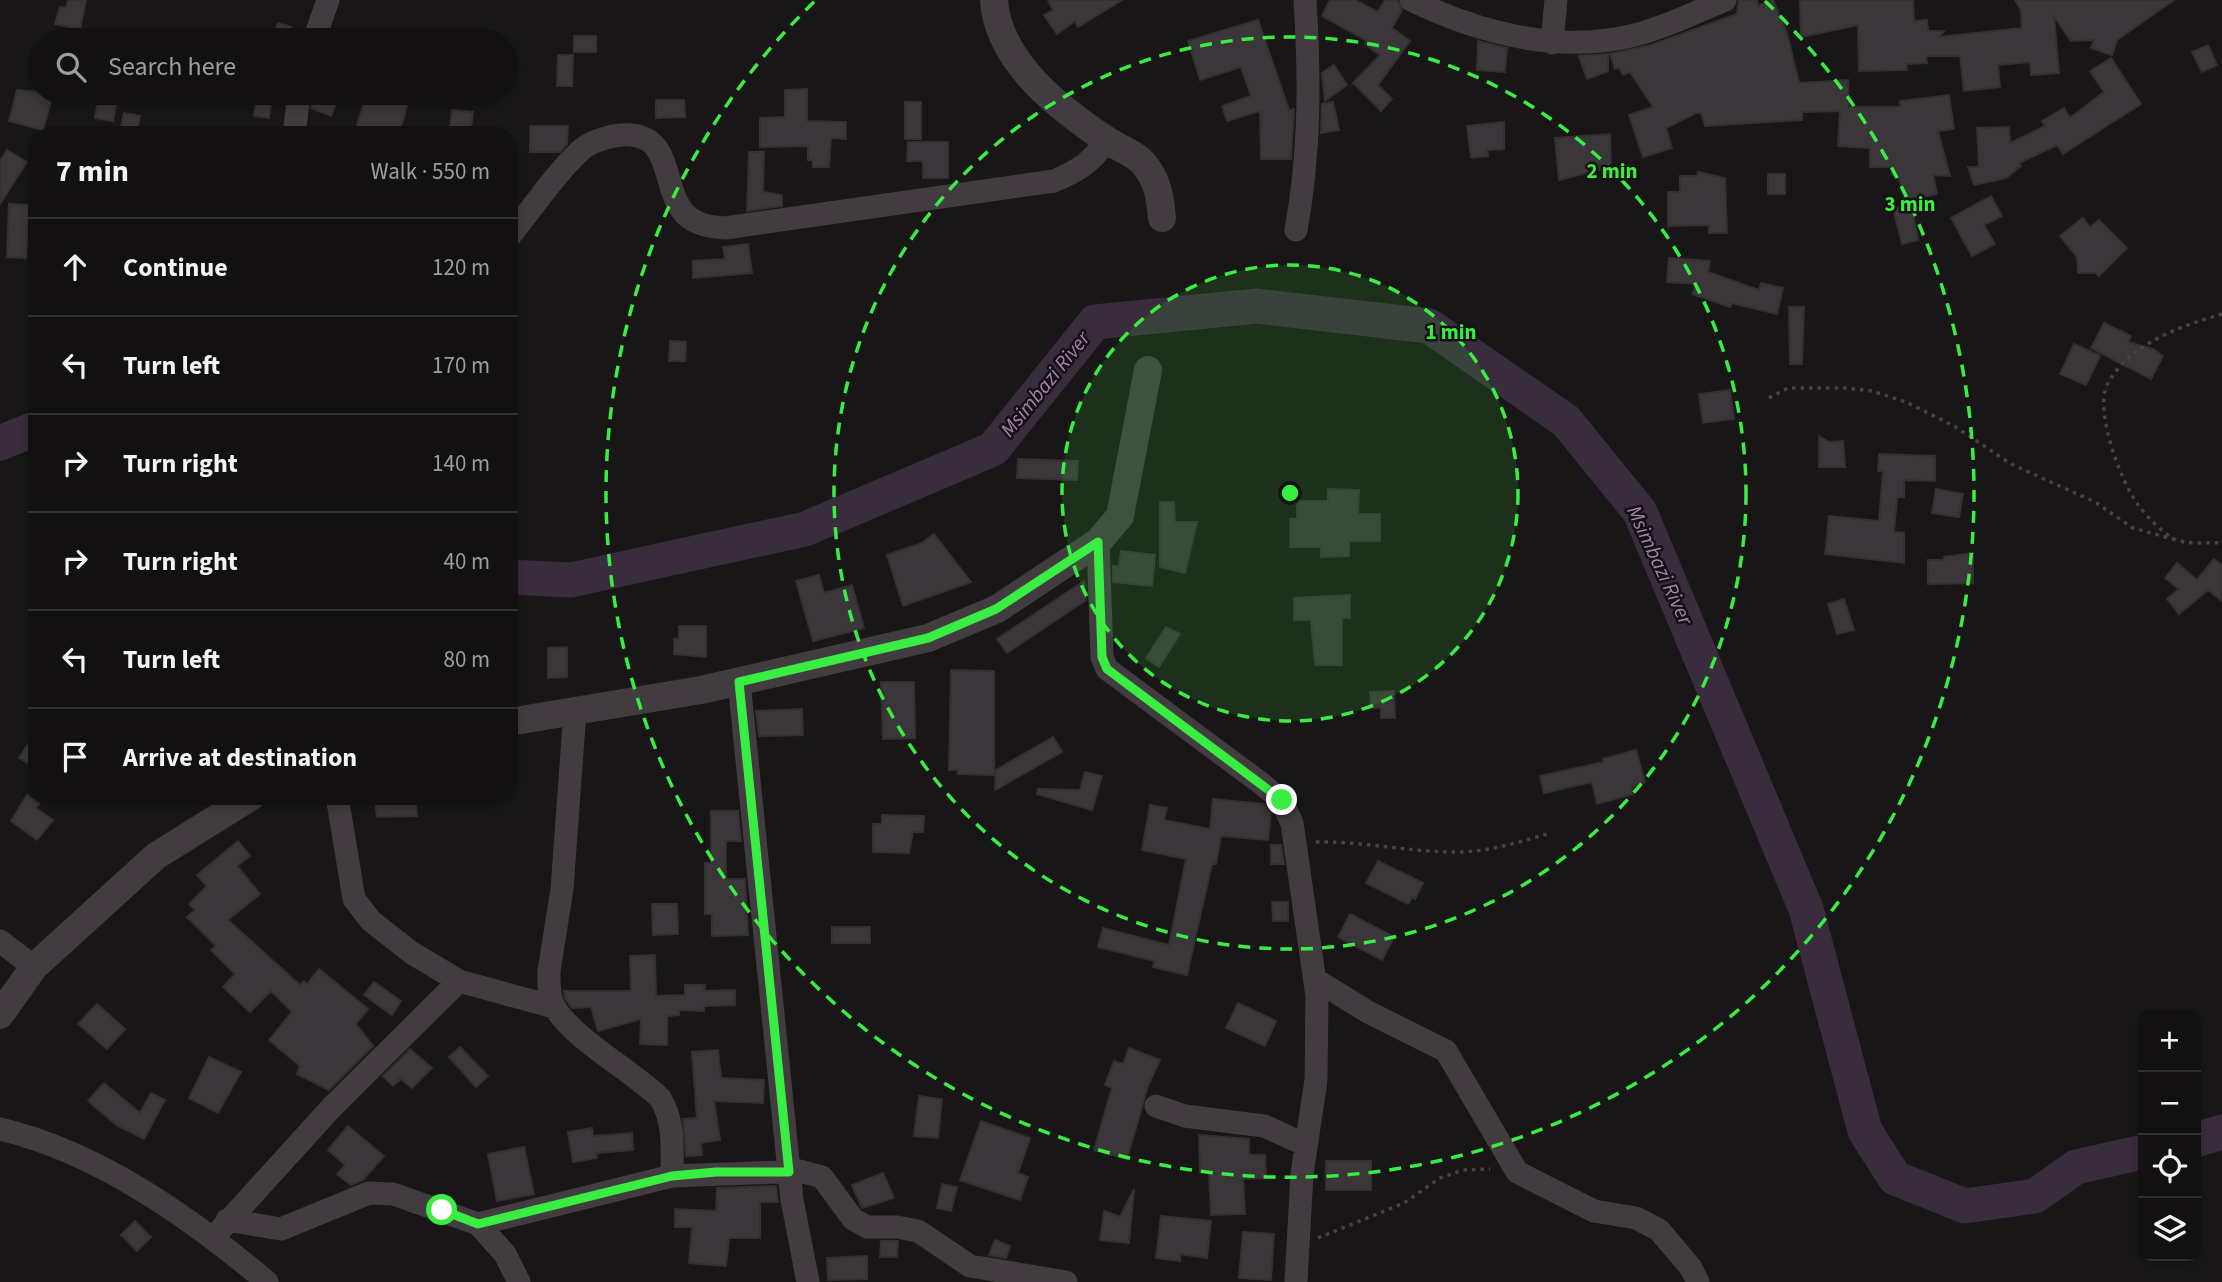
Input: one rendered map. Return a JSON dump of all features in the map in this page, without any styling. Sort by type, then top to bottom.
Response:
[{"type":"street","points":[[318,28],[328,0]]},
{"type":"street","points":[[994,0],[1001,32],[1016,62],[1055,99],[1107,140],[1143,162],[1159,188],[1162,219]]},
{"type":"street","points":[[1296,230],[1308,155],[1306,103],[1310,60],[1305,0]]},
{"type":"street","points":[[1411,0],[1488,29],[1552,43],[1601,41],[1635,35],[1725,0]]},
{"type":"street","points":[[1552,43],[1556,0]]},
{"type":"street","points":[[295,126],[298,105]]},
{"type":"street","points":[[518,226],[583,148],[616,135],[633,134],[648,140],[658,149],[684,213],[696,222],[725,228],[1054,181],[1094,159],[1107,140]]},
{"type":"street","points":[[518,720],[739,682],[928,638],[996,609],[1098,542],[1120,516],[1148,370]]},
{"type":"street","points":[[1098,542],[1102,657],[1107,669],[1282,800],[1296,842],[1316,980],[1316,1080],[1306,1145],[1296,1282]]},
{"type":"street","points":[[739,682],[794,1223],[808,1282]]},
{"type":"street","points":[[554,1007],[549,971],[562,889],[575,711]]},
{"type":"street","points":[[0,1015],[34,967],[156,856],[238,805]]},
{"type":"street","points":[[338,805],[354,899],[371,921],[412,953],[459,981],[554,1007],[574,1029],[660,1098],[669,1112],[672,1131],[672,1176]]},
{"type":"street","points":[[0,941],[34,967]]},
{"type":"street","points":[[1316,980],[1368,1012],[1446,1051],[1517,1172],[1594,1211],[1636,1218],[1659,1230],[1691,1268],[1698,1282]]},
{"type":"street","points":[[220,1229],[400,1037],[459,981]]},
{"type":"street","points":[[1156,1106],[1185,1116],[1265,1126],[1306,1145]]},
{"type":"street","points":[[0,1129],[19,1133],[116,1174],[220,1229],[267,1282]]},
{"type":"street","points":[[478,1224],[672,1176],[716,1172],[813,1173],[822,1177],[853,1219],[867,1227],[897,1227],[918,1231],[970,1266],[1066,1282]]},
{"type":"street","points":[[220,1229],[281,1228],[378,1191],[478,1224],[505,1254],[519,1282]]},
{"type":"path","points":[[2176,540],[2150,519],[2133,495],[2110,443],[2105,419],[2106,387],[2136,350],[2189,325],[2222,314]]},
{"type":"path","points":[[1769,398],[1788,388],[1872,391],[1906,402],[1954,426],[2011,464],[2095,502],[2133,528],[2176,540],[2222,543]]},
{"type":"path","points":[[1296,842],[1345,841],[1459,852],[1484,850],[1551,834]]},
{"type":"path","points":[[1299,1240],[1320,1238],[1404,1203],[1440,1178],[1464,1170],[1517,1172]]},
{"type":"building","points":[[68,0],[86,0],[80,28],[55,24],[60,7],[66,8]]},
{"type":"building","points":[[1048,0],[1122,0],[1078,27],[1075,21],[1057,34],[1044,15],[1053,10]]},
{"type":"building","points":[[1330,0],[1355,0],[1378,12],[1385,0],[1397,0],[1402,10],[1392,28],[1410,41],[1378,85],[1392,99],[1381,111],[1353,83],[1380,55],[1365,44],[1367,41],[1322,16]]},
{"type":"building","points":[[1739,0],[1757,0],[1758,6],[1773,0],[1787,33],[1799,83],[1848,80],[1849,107],[1901,107],[1900,101],[1949,95],[1954,129],[1938,131],[1950,176],[1933,175],[1937,194],[1905,201],[1898,174],[1893,175],[1891,167],[1870,167],[1870,148],[1838,146],[1840,111],[1802,112],[1802,120],[1705,126],[1701,113],[1696,113],[1666,128],[1672,148],[1643,157],[1629,115],[1653,107],[1630,72],[1623,75],[1619,68],[1615,69],[1610,54],[1651,45],[1737,14]]},
{"type":"building","points":[[1800,0],[1913,0],[1914,21],[1927,20],[1928,31],[1944,31],[1939,37],[2022,28],[2021,10],[2015,0],[2174,0],[2117,40],[2112,55],[2091,48],[2094,40],[2071,41],[2054,16],[2059,73],[2031,75],[2030,62],[1998,65],[2000,87],[1964,91],[1960,56],[1926,56],[1927,63],[1906,64],[1907,70],[1859,71],[1858,25],[1801,37]]},
{"type":"building","points":[[1258,20],[1289,110],[1294,109],[1291,159],[1261,159],[1260,111],[1227,121],[1222,106],[1251,96],[1241,67],[1200,80],[1188,41]]},
{"type":"building","points":[[278,23],[291,27],[291,28],[276,28]]},
{"type":"building","points":[[574,36],[596,36],[596,52],[574,52]]},
{"type":"building","points":[[1478,41],[1507,48],[1505,72],[1477,70]]},
{"type":"building","points":[[2208,45],[2217,65],[2202,72],[2192,52]]},
{"type":"building","points":[[1608,54],[1608,71],[1587,79],[1579,56]]},
{"type":"building","points":[[558,55],[573,55],[572,86],[557,86]]},
{"type":"building","points":[[2111,58],[2141,104],[2063,154],[2057,145],[2019,163],[2021,166],[2006,178],[1974,185],[1968,167],[1979,167],[1977,128],[2009,127],[2010,143],[2045,126],[2042,121],[2064,108],[2070,118],[2104,92],[2090,71]]},
{"type":"building","points":[[1334,65],[1347,85],[1325,101],[1322,73]]},
{"type":"building","points":[[807,89],[807,121],[846,122],[846,139],[831,138],[829,167],[813,167],[813,160],[808,160],[808,146],[760,147],[760,118],[785,117],[785,90]]},
{"type":"building","points":[[17,90],[28,91],[28,105],[50,105],[44,126],[28,126],[9,121]]},
{"type":"building","points":[[656,100],[684,100],[685,117],[656,118]]},
{"type":"building","points":[[905,102],[921,102],[921,139],[905,139]]},
{"type":"building","points":[[1333,102],[1339,130],[1321,133],[1322,104]]},
{"type":"building","points":[[97,105],[116,105],[113,121],[95,118]]},
{"type":"building","points":[[256,105],[271,105],[269,118],[254,116]]},
{"type":"building","points":[[312,105],[336,105],[331,116],[311,108]]},
{"type":"building","points":[[363,105],[407,105],[401,126],[357,126]]},
{"type":"building","points":[[452,110],[473,112],[471,126],[450,126]]},
{"type":"building","points":[[124,113],[140,116],[138,126],[121,126]]},
{"type":"building","points":[[1504,122],[1504,149],[1487,150],[1488,156],[1471,158],[1467,126]]},
{"type":"building","points":[[530,126],[568,126],[567,144],[560,152],[530,152]]},
{"type":"building","points":[[1610,134],[1611,167],[1559,180],[1555,138]]},
{"type":"building","points":[[908,142],[948,142],[948,178],[923,178],[923,161],[907,161]]},
{"type":"building","points":[[7,150],[27,162],[0,204],[0,161]]},
{"type":"building","points":[[749,152],[764,152],[763,192],[782,195],[782,206],[747,211]]},
{"type":"building","points":[[1698,172],[1725,178],[1727,233],[1709,233],[1709,225],[1668,226],[1668,192],[1680,192],[1680,176],[1697,176]]},
{"type":"building","points":[[1768,174],[1785,174],[1785,194],[1768,194]]},
{"type":"building","points":[[1991,196],[2002,216],[1984,225],[1995,244],[1972,256],[1951,218]]},
{"type":"building","points":[[9,204],[28,205],[26,258],[7,257]]},
{"type":"building","points":[[1911,204],[1918,240],[1902,244],[1893,208]]},
{"type":"building","points":[[2083,218],[2090,227],[2099,220],[2127,248],[2099,276],[2096,273],[2078,273],[2077,257],[2060,236]]},
{"type":"building","points":[[748,244],[752,273],[693,278],[693,261],[725,259],[723,247]]},
{"type":"building","points":[[1669,258],[1710,261],[1708,272],[1759,290],[1761,283],[1783,288],[1777,314],[1732,303],[1730,307],[1692,294],[1697,284],[1667,282]]},
{"type":"building","points":[[1789,307],[1804,307],[1802,364],[1790,364]]},
{"type":"building","points":[[2104,323],[2131,336],[2128,342],[2153,349],[2163,356],[2151,379],[2091,348]]},
{"type":"building","points":[[670,341],[686,342],[685,361],[669,361]]},
{"type":"building","points":[[2074,344],[2100,356],[2086,385],[2060,374]]},
{"type":"building","points":[[1730,390],[1734,419],[1703,423],[1699,394]]},
{"type":"building","points":[[1819,436],[1829,442],[1843,441],[1845,467],[1819,467]]},
{"type":"building","points":[[1879,454],[1935,456],[1935,481],[1904,480],[1904,497],[1897,497],[1894,532],[1904,533],[1904,563],[1825,554],[1829,516],[1879,521],[1883,471],[1878,471]]},
{"type":"building","points":[[1018,459],[1078,461],[1077,480],[1017,478]]},
{"type":"building","points":[[1328,489],[1359,490],[1358,514],[1380,514],[1380,541],[1349,541],[1349,556],[1321,557],[1321,547],[1290,547],[1290,519],[1297,519],[1297,501],[1328,501]]},
{"type":"building","points":[[1936,489],[1963,494],[1959,517],[1932,513]]},
{"type":"building","points":[[1160,502],[1174,502],[1175,522],[1197,522],[1185,573],[1160,567]]},
{"type":"building","points":[[934,534],[971,582],[903,606],[887,555],[922,543]]},
{"type":"building","points":[[1121,551],[1155,555],[1152,586],[1113,582],[1113,566],[1119,567]]},
{"type":"building","points":[[1973,553],[1973,583],[1928,584],[1928,560],[1945,560],[1944,557]]},
{"type":"building","points":[[2214,559],[2222,565],[2222,601],[2208,590],[2179,614],[2167,599],[2179,589],[2165,578],[2177,563],[2197,580]]},
{"type":"building","points":[[819,575],[824,593],[852,585],[864,628],[813,641],[796,581]]},
{"type":"building","points":[[1084,581],[1086,600],[1007,653],[997,639]]},
{"type":"building","points":[[1350,595],[1350,618],[1342,618],[1342,665],[1315,665],[1311,620],[1294,620],[1294,598]]},
{"type":"building","points":[[1844,599],[1854,630],[1837,634],[1828,604]]},
{"type":"building","points":[[679,626],[706,626],[706,657],[674,654],[674,639],[679,639]]},
{"type":"building","points":[[1166,627],[1180,634],[1159,667],[1146,658]]},
{"type":"building","points":[[567,647],[567,677],[548,678],[548,648]]},
{"type":"building","points":[[951,670],[994,671],[994,775],[958,774],[958,770],[949,770]]},
{"type":"building","points":[[881,682],[914,682],[915,738],[883,739]]},
{"type":"building","points":[[1394,691],[1395,718],[1381,718],[1381,708],[1371,708],[1370,692]]},
{"type":"building","points":[[802,709],[803,735],[759,736],[756,711]]},
{"type":"building","points":[[1053,737],[1062,752],[995,790],[996,770]]},
{"type":"building","points":[[28,744],[28,763],[19,758]]},
{"type":"building","points":[[1636,750],[1645,782],[1631,787],[1633,794],[1597,804],[1592,782],[1544,793],[1540,776],[1604,762],[1603,759]]},
{"type":"building","points":[[1085,772],[1102,776],[1092,810],[1037,794],[1038,789],[1080,790]]},
{"type":"building","points":[[27,795],[28,805],[38,805],[36,808],[53,820],[37,840],[11,821]]},
{"type":"building","points":[[1213,799],[1264,804],[1271,812],[1268,840],[1221,836],[1187,975],[1153,967],[1155,961],[1098,947],[1103,928],[1169,945],[1186,859],[1142,850],[1150,805],[1167,808],[1164,820],[1210,829]]},
{"type":"building","points":[[376,805],[416,805],[417,816],[377,817]]},
{"type":"building","points":[[711,811],[738,811],[741,841],[726,841],[726,879],[745,879],[748,935],[712,936],[712,914],[705,914],[705,863],[711,863]]},
{"type":"building","points":[[882,815],[924,816],[923,832],[913,832],[909,853],[873,852],[873,824],[882,824]]},
{"type":"building","points":[[238,841],[250,856],[237,866],[260,894],[228,920],[300,985],[304,981],[307,984],[319,969],[368,1009],[356,1024],[373,1046],[329,1090],[297,1074],[300,1066],[269,1040],[292,1012],[271,991],[250,1012],[223,987],[235,974],[211,950],[216,946],[187,917],[195,910],[189,904],[207,886],[197,875]]},
{"type":"building","points":[[1271,845],[1281,845],[1284,864],[1271,864]]},
{"type":"building","points":[[1378,861],[1423,883],[1415,899],[1412,897],[1408,904],[1366,883]]},
{"type":"building","points":[[1272,902],[1288,902],[1288,921],[1273,921]]},
{"type":"building","points":[[652,904],[677,904],[678,934],[653,935]]},
{"type":"building","points":[[1350,914],[1394,937],[1382,960],[1338,937]]},
{"type":"building","points":[[832,927],[870,927],[870,943],[832,943]]},
{"type":"building","points":[[655,955],[656,996],[685,995],[685,985],[705,985],[704,991],[735,990],[735,1005],[704,1006],[704,1011],[679,1010],[679,1015],[667,1016],[667,1045],[640,1044],[641,1019],[598,1031],[591,1007],[572,1008],[565,998],[564,991],[631,991],[630,956]]},
{"type":"building","points":[[374,982],[401,1001],[392,1015],[364,995]]},
{"type":"building","points":[[1238,1003],[1276,1021],[1265,1046],[1226,1028]]},
{"type":"building","points":[[97,1004],[125,1029],[107,1049],[78,1024]]},
{"type":"building","points":[[460,1047],[488,1076],[476,1087],[449,1057]]},
{"type":"building","points":[[1129,1048],[1160,1060],[1148,1086],[1127,1159],[1094,1150],[1112,1088],[1105,1085],[1114,1061],[1123,1064]]},
{"type":"building","points":[[410,1049],[432,1068],[412,1088],[397,1076],[400,1080],[393,1086],[383,1076]]},
{"type":"building","points":[[718,1050],[721,1078],[764,1080],[763,1103],[714,1101],[720,1140],[701,1143],[702,1155],[686,1156],[683,1119],[697,1118],[692,1052]]},
{"type":"building","points":[[209,1057],[241,1072],[218,1113],[189,1098]]},
{"type":"building","points":[[104,1083],[140,1113],[151,1093],[165,1100],[144,1139],[116,1125],[88,1101]]},
{"type":"building","points":[[919,1096],[942,1099],[938,1138],[914,1136]]},
{"type":"building","points":[[981,1121],[1030,1138],[1018,1173],[1028,1177],[1020,1200],[960,1180]]},
{"type":"building","points":[[348,1126],[384,1156],[363,1180],[351,1185],[337,1174],[345,1165],[328,1150]]},
{"type":"building","points":[[592,1128],[593,1136],[632,1133],[633,1150],[596,1153],[597,1158],[573,1162],[568,1132]]},
{"type":"building","points":[[1199,1135],[1249,1139],[1249,1155],[1265,1155],[1266,1178],[1243,1179],[1245,1214],[1211,1215],[1209,1172],[1200,1172]]},
{"type":"building","points":[[524,1147],[534,1194],[497,1201],[488,1154]]},
{"type":"building","points":[[1326,1161],[1371,1161],[1371,1190],[1326,1190]]},
{"type":"building","points":[[883,1173],[894,1198],[862,1208],[852,1185]]},
{"type":"building","points":[[942,1184],[957,1187],[951,1211],[937,1208]]},
{"type":"building","points":[[776,1186],[778,1202],[760,1202],[760,1238],[729,1238],[726,1266],[689,1263],[692,1227],[675,1227],[675,1209],[716,1211],[717,1188]]},
{"type":"building","points":[[1134,1189],[1129,1243],[1100,1240],[1104,1211],[1120,1217]]},
{"type":"building","points":[[1161,1216],[1211,1221],[1207,1258],[1180,1254],[1180,1261],[1156,1258]]},
{"type":"building","points":[[135,1221],[151,1237],[137,1251],[121,1235]]},
{"type":"building","points":[[1243,1232],[1274,1234],[1271,1280],[1239,1278]]},
{"type":"building","points":[[995,1240],[1010,1246],[1006,1258],[989,1255]]},
{"type":"building","points":[[881,1241],[898,1241],[897,1257],[880,1257]]},
{"type":"building","points":[[867,1256],[867,1279],[828,1280],[827,1258]]},
{"type":"waterway","name":"Msimbazi River","points":[[518,577],[571,580],[805,529],[993,449],[1095,322],[1257,306],[1429,326],[1566,421],[1640,512],[1806,909],[1865,1131],[1895,1178],[1965,1206],[2035,1196],[2076,1167],[2138,1153]]},
{"type":"waterway","name":"Msimbazi River","points":[[0,443],[28,432]]},
{"type":"waterway","name":"Msimbazi River","points":[[2201,1138],[2222,1132]]},
{"type":"route","points":[[442,1210],[478,1224],[672,1176],[716,1172],[789,1172],[781,1104],[779,1050],[739,682],[928,638],[996,609],[1098,542],[1102,657],[1107,669],[1115,678],[1282,800]]}]
